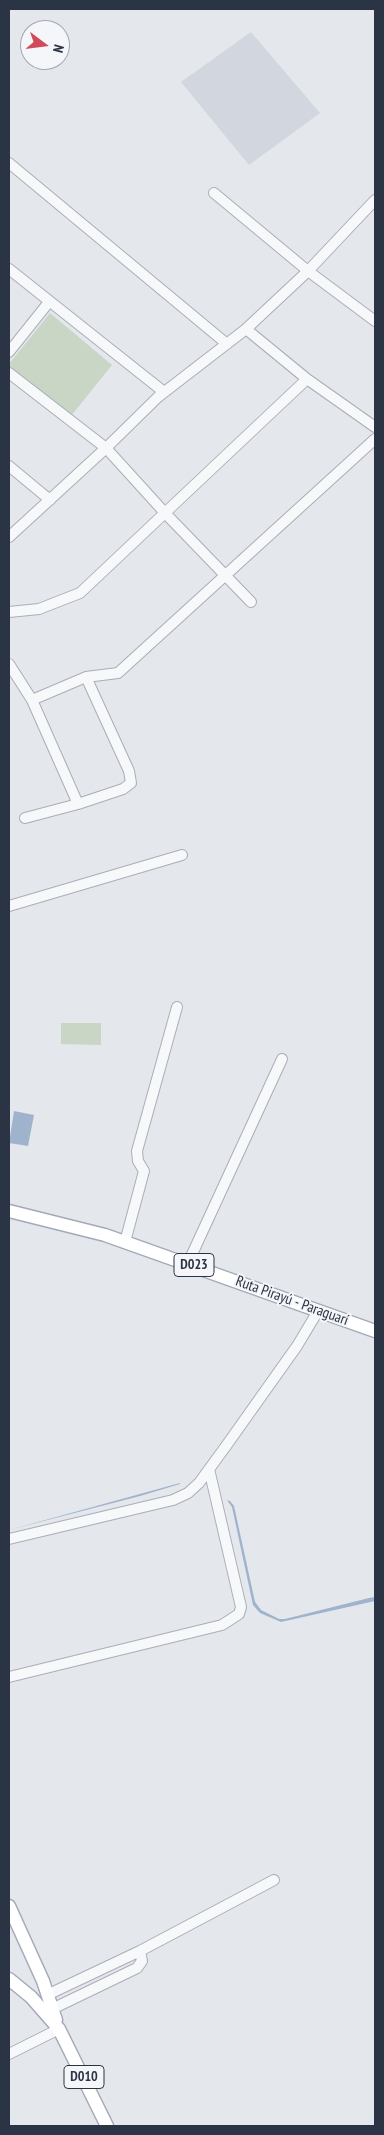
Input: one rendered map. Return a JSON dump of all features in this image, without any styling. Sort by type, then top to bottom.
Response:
[{"type":"main road","name":"Ruta Pirayú - Paraguarí","points":[[9,1211],[32,1215],[125,1242],[375,1331]]},
{"type":"main road","points":[[9,1906],[43,1981],[59,2029]]},
{"type":"main road","name":"D010","points":[[9,1979],[26,1992],[45,2011],[59,2029],[72,2051],[108,2126]]},
{"type":"main road","points":[[26,1992],[33,1991],[43,1981]]},
{"type":"street","points":[[9,164],[227,344]]},
{"type":"street","points":[[214,193],[308,271],[375,321]]},
{"type":"street","points":[[9,538],[164,392],[246,329],[308,271],[375,200]]},
{"type":"street","points":[[9,269],[164,392]]},
{"type":"street","points":[[9,352],[49,302]]},
{"type":"street","points":[[246,329],[307,379],[375,426]]},
{"type":"street","points":[[9,373],[106,448],[165,513],[251,602]]},
{"type":"street","points":[[9,612],[39,609],[80,593],[307,379]]},
{"type":"street","points":[[32,700],[86,677],[118,673],[375,439]]},
{"type":"street","points":[[9,466],[50,500]]},
{"type":"street","points":[[9,664],[32,700],[78,804]]},
{"type":"street","points":[[24,818],[78,804],[122,789],[131,783],[130,771],[86,677]]},
{"type":"street","points":[[9,906],[182,855]]},
{"type":"street","points":[[125,1242],[144,1171],[138,1161],[137,1151],[177,1007]]},
{"type":"street","points":[[188,1263],[282,1059]]},
{"type":"street","points":[[9,1539],[173,1500],[188,1493],[209,1469],[296,1346],[318,1311]]},
{"type":"street","points":[[9,1677],[222,1625],[239,1614],[241,1607],[209,1469]]},
{"type":"street","points":[[47,1995],[140,1951],[274,1880]]},
{"type":"street","points":[[52,2009],[137,1968],[142,1961],[140,1951]]},
{"type":"street","points":[[9,2054],[59,2029]]},
{"type":"shaded area","points":[[251,32],[320,113],[249,165],[181,82]]},
{"type":"green space","points":[[50,313],[112,365],[71,416],[9,367],[9,364]]},
{"type":"green space","points":[[61,1023],[101,1023],[101,1045],[61,1044]]},
{"type":"water","points":[[14,1111],[34,1115],[28,1146],[9,1143]]},
{"type":"water","points":[[180,1483],[140,1496],[9,1530]]},
{"type":"water","points":[[227,1500],[234,1506],[255,1602],[261,1610],[279,1619],[285,1619],[369,1598],[375,1597],[375,1601],[281,1622],[260,1613],[253,1605],[232,1507]]}]
